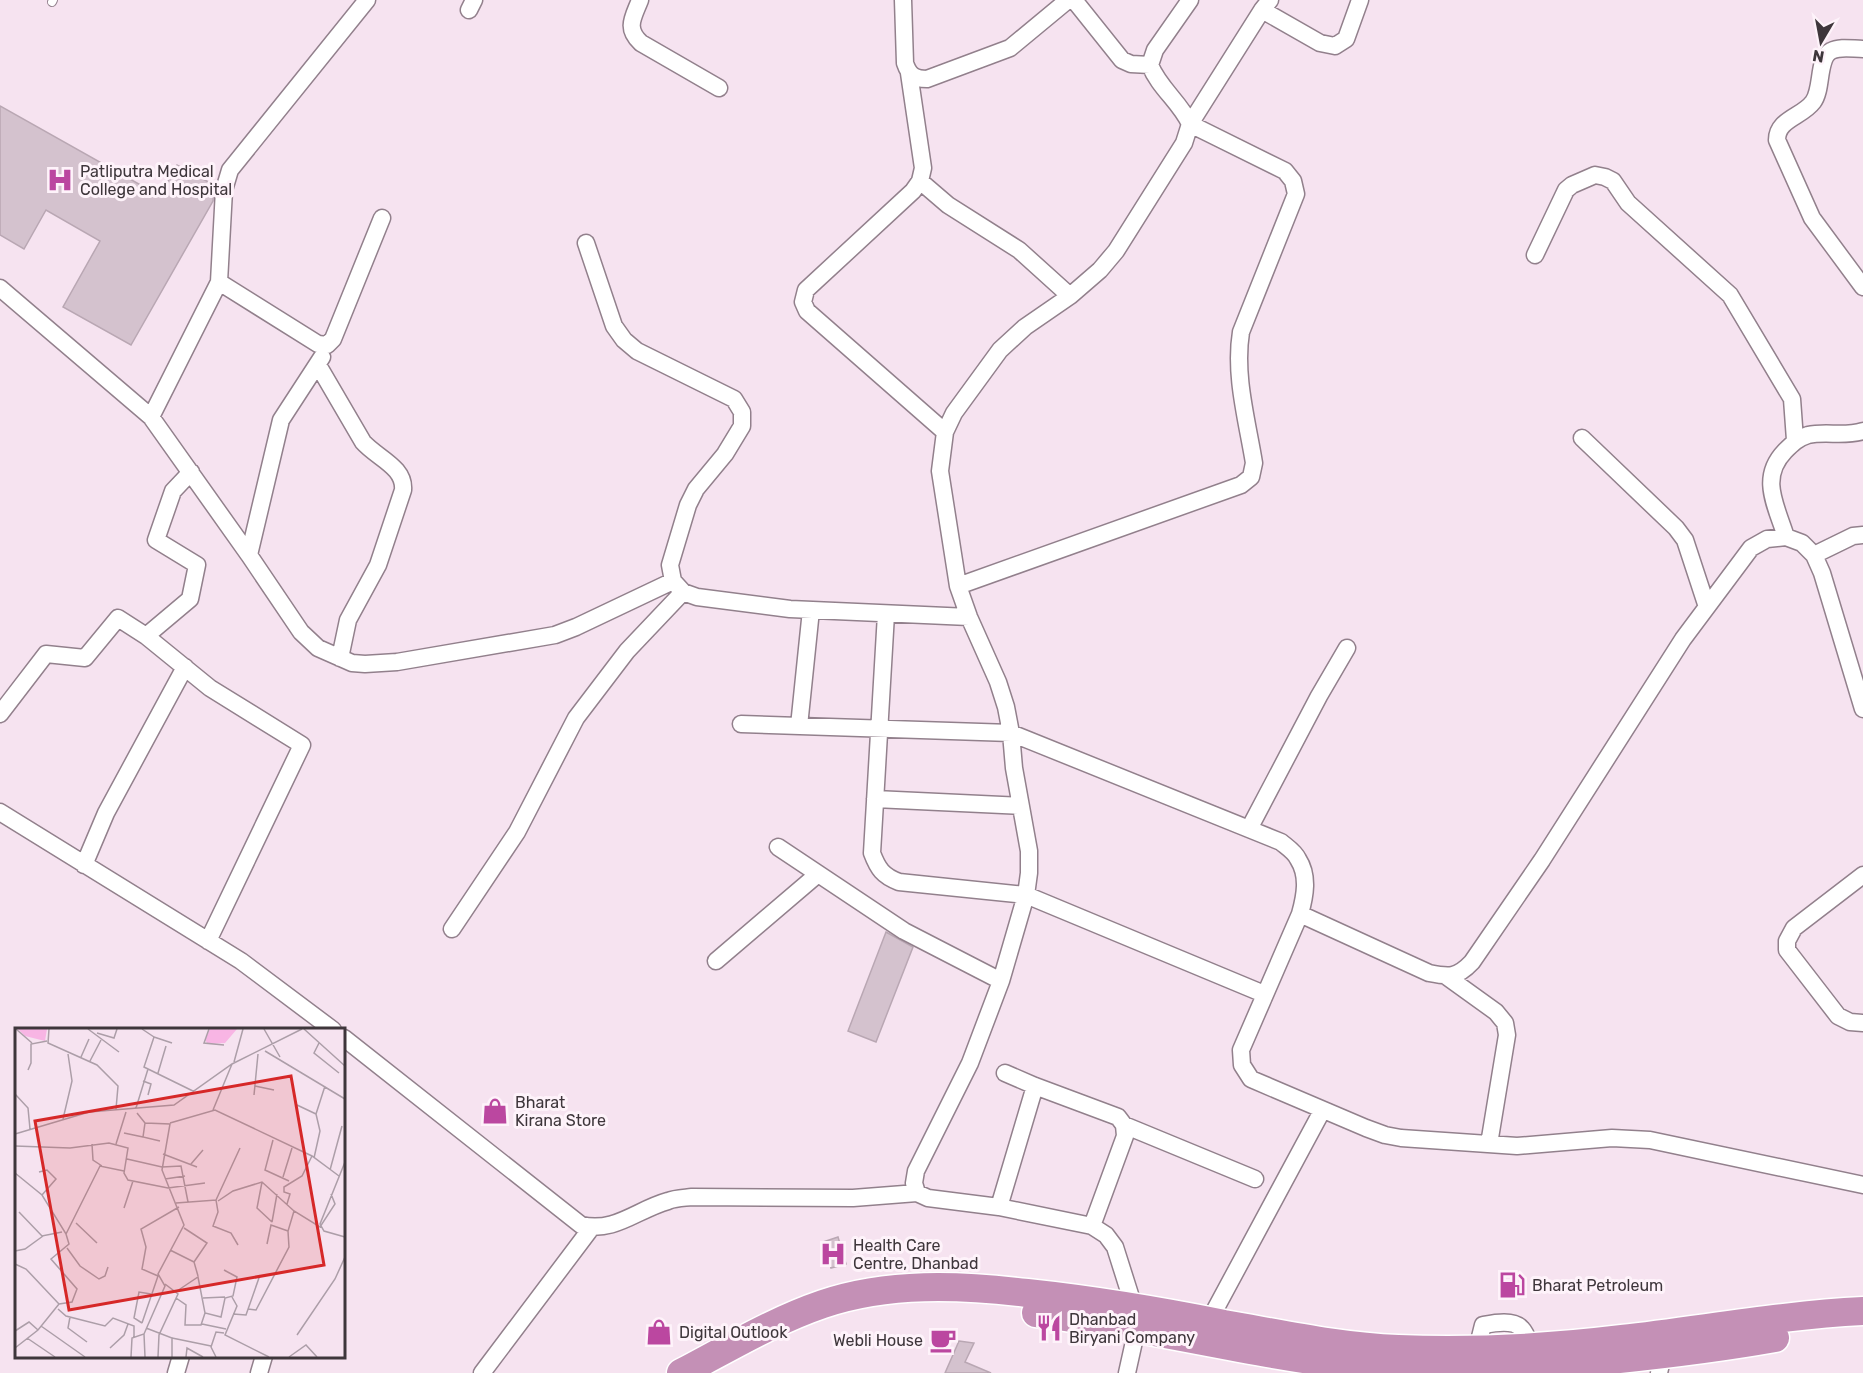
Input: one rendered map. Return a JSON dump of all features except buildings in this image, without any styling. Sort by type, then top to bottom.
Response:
[{"type":"highway","points":[[685,1372],[785,1320],[824,1304],[866,1294],[916,1288],[997,1289],[1136,1318],[1280,1365],[1471,1371],[1661,1364],[1863,1325]]},
{"type":"highway","points":[[720,1373],[773,1344],[814,1327],[866,1313],[903,1308],[949,1307],[1069,1317],[1209,1321],[1284,1335],[1396,1349],[1531,1347],[1863,1311]]},
{"type":"street","points":[[150,417],[219,282],[224,190],[230,170],[367,0]]},
{"type":"street","points":[[640,0],[631,23],[633,35],[641,43],[719,88]]},
{"type":"street","points":[[903,0],[905,63],[909,73],[923,168],[920,181],[913,191],[806,290],[803,302],[807,312],[945,432]]},
{"type":"street","points":[[909,73],[916,79],[927,79],[999,53],[1018,42],[1068,0]]},
{"type":"street","points":[[1074,0],[1122,60],[1131,64],[1150,65]]},
{"type":"street","points":[[958,586],[1241,485],[1251,477],[1254,463],[1239,367],[1241,332],[1296,194],[1293,181],[1285,171],[1190,124],[1184,110],[1155,78],[1150,65],[1155,50],[1190,0]]},
{"type":"street","points":[[917,1193],[914,1183],[916,1171],[970,1063],[1001,981],[1026,895],[1029,873],[1029,851],[1014,768],[1011,733],[998,681],[969,617],[958,586],[940,471],[945,432],[954,412],[1000,350],[1025,327],[1070,296],[1100,270],[1116,251],[1184,143],[1190,124],[1266,5],[1320,43],[1335,46],[1346,39],[1360,0]]},
{"type":"street","points":[[1863,49],[1839,48],[1830,51],[1824,58],[1814,101],[1781,125],[1777,133],[1777,140],[1805,206],[1863,287]]},
{"type":"street","points":[[1535,255],[1566,190],[1572,185],[1595,176],[1613,181],[1628,203],[1730,295],[1792,399],[1796,440]]},
{"type":"street","points":[[920,181],[948,205],[1026,255],[1070,296]]},
{"type":"street","points":[[249,555],[281,420],[318,365],[327,345],[333,339],[382,218]]},
{"type":"street","points":[[586,243],[614,326],[624,340],[637,351],[734,399],[742,412],[742,426],[725,454],[696,489],[688,505],[670,565],[678,587],[697,597],[811,610],[969,617]]},
{"type":"street","points":[[219,282],[318,344],[327,345]]},
{"type":"street","points":[[0,288],[150,417],[191,472],[301,632],[318,648],[340,658],[365,664],[397,662],[555,634],[678,587]]},
{"type":"street","points":[[318,365],[363,442],[370,451],[399,471],[404,481],[378,565],[348,620],[340,658]]},
{"type":"street","points":[[1785,537],[1771,485],[1771,472],[1777,460],[1796,440],[1809,435],[1851,435],[1863,431]]},
{"type":"street","points":[[1582,438],[1676,528],[1685,540],[1707,607]]},
{"type":"street","points":[[146,636],[190,599],[197,565],[156,540],[173,491],[191,472]]},
{"type":"street","points":[[1814,555],[1853,536],[1863,535]]},
{"type":"street","points":[[1300,914],[1429,973],[1446,976],[1461,973],[1472,962],[1542,860],[1683,639],[1751,548],[1767,539],[1785,537],[1802,543],[1814,555],[1822,573],[1863,709]]},
{"type":"street","points":[[452,929],[513,839],[576,718],[678,587]]},
{"type":"street","points":[[800,726],[811,610]]},
{"type":"street","points":[[886,614],[872,853],[877,868],[886,878],[899,882],[1026,895],[1264,994]]},
{"type":"street","points":[[0,714],[46,654],[85,658],[118,618],[146,636],[210,688],[302,745],[207,940]]},
{"type":"street","points":[[1249,829],[1347,648]]},
{"type":"street","points":[[84,865],[106,813],[185,667]]},
{"type":"street","points":[[741,724],[1011,733],[1281,842],[1298,858],[1306,879],[1305,897],[1300,914],[1241,1050],[1242,1065],[1251,1079],[1322,1111],[1384,1135],[1517,1146],[1612,1138],[1650,1140],[1863,1185]]},
{"type":"street","points":[[875,799],[1021,806]]},
{"type":"street","points":[[0,812],[241,961],[332,1028]]},
{"type":"street","points":[[778,847],[904,931],[1001,981]]},
{"type":"street","points":[[716,961],[818,874]]},
{"type":"street","points":[[1863,875],[1794,928],[1787,941],[1787,950],[1838,1016],[1850,1022],[1863,1023]]},
{"type":"street","points":[[1446,976],[1496,1012],[1505,1023],[1507,1035],[1489,1144]]},
{"type":"street","points":[[345,1039],[571,1219],[592,1227],[606,1227],[668,1200],[692,1197],[853,1198],[917,1193],[928,1198],[999,1207],[1092,1226],[1106,1235],[1115,1247],[1136,1318],[1127,1373]]},
{"type":"street","points":[[1005,1074],[1118,1116],[1124,1125],[1125,1136],[1092,1226]]},
{"type":"street","points":[[999,1207],[1035,1086]]},
{"type":"street","points":[[1209,1321],[1322,1111]]},
{"type":"street","points":[[1124,1125],[1255,1179]]},
{"type":"street","points":[[482,1373],[592,1227]]},
{"type":"street","points":[[176,1373],[181,1358]]},
{"type":"street","points":[[259,1373],[263,1358]]},
{"type":"place","name":"Patliputra Medical College and Hospital","points":[[60,180]]},
{"type":"place","name":"Bharat Kirana Store","points":[[495,1111]]},
{"type":"place","name":"Health Care Centre, Dhanbad","points":[[833,1254]]},
{"type":"place","name":"Bharat Petroleum","points":[[1512,1285]]},
{"type":"place","name":"Dhanbad Biryani Company","points":[[1049,1328]]},
{"type":"place","name":"Digital Outlook","points":[[659,1332]]},
{"type":"place","name":"Webli House","points":[[943,1340]]}]
